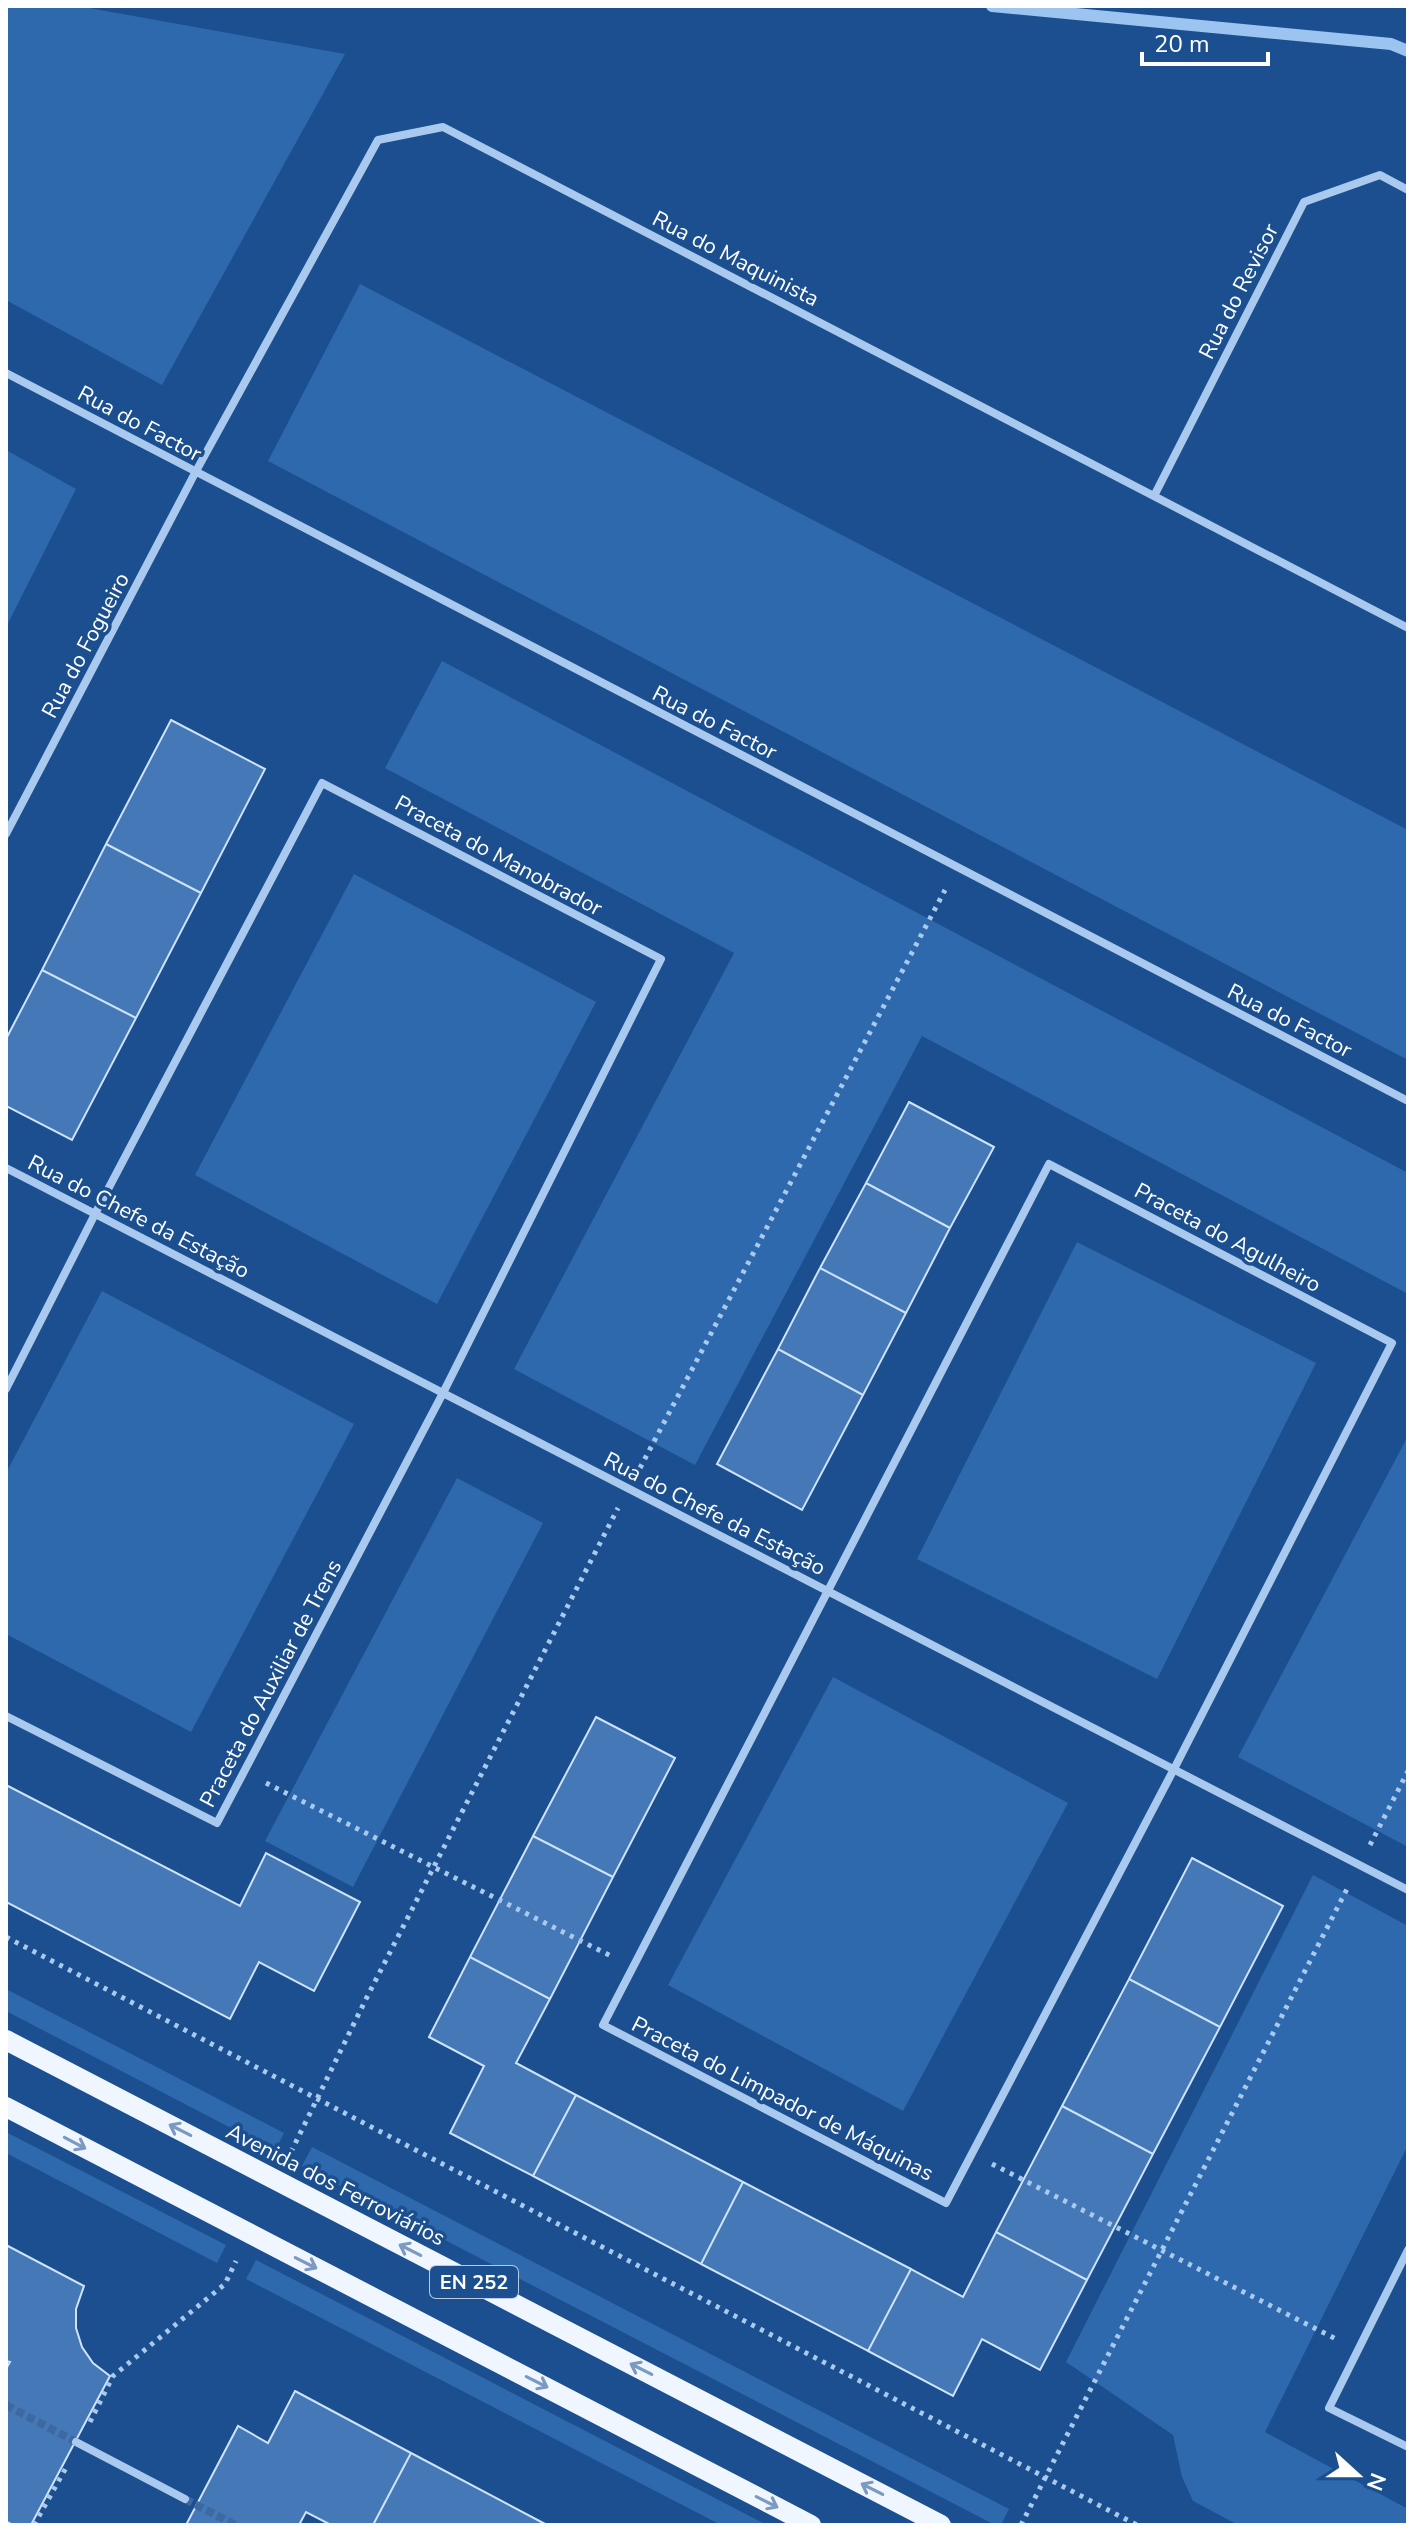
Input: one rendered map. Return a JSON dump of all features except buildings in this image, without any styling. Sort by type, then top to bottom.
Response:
[{"type":"main road","name":"Avenida dos Ferroviários","points":[[6,2040],[941,2525]]},
{"type":"main road","name":"EN 252","points":[[6,2107],[811,2525]]},
{"type":"street","name":"Rua do Maquinista","points":[[195,473],[378,140],[443,127],[1408,628]]},
{"type":"street","name":"Rua do Revisor","points":[[1154,496],[1304,202],[1380,175],[1408,190]]},
{"type":"street","name":"Rua do Factor","points":[[6,373],[1408,1101]]},
{"type":"street","name":"Rua do Fogueiro","points":[[6,834],[195,473]]},
{"type":"street","name":"Praceta do Manobrador","points":[[95,1214],[322,783],[661,959],[443,1393]]},
{"type":"street","name":"Praceta do Agulheiro","points":[[829,1592],[1049,1164],[1392,1343],[1174,1769]]},
{"type":"street","name":"Rua do Chefe da Estação","points":[[6,1168],[1408,1890]]},
{"type":"street","points":[[6,1389],[95,1214]]},
{"type":"street","name":"Praceta do Auxiliar de Trens","points":[[6,1716],[217,1823],[443,1393]]},
{"type":"street","name":"Praceta do Limpador de Máquinas","points":[[829,1592],[603,2025],[946,2203],[1174,1769]]},
{"type":"street","points":[[1408,2250],[1329,2408],[1408,2447]]},
{"type":"street","points":[[78,2443],[185,2499]]},
{"type":"path","points":[[277,2180],[629,1488],[957,868]]},
{"type":"path","points":[[1021,2525],[1408,1771]]},
{"type":"path","points":[[244,1772],[633,1968]]},
{"type":"path","points":[[6,1937],[1137,2525]]},
{"type":"path","points":[[971,2154],[1358,2350]]},
{"type":"path","points":[[34,2525],[113,2376],[225,2284],[248,2233]]},
{"type":"shaded area","points":[[6,6],[78,6],[345,54],[162,385],[6,300]]},
{"type":"shaded area","points":[[360,284],[1408,830],[1408,1060],[268,461]]},
{"type":"shaded area","points":[[6,450],[76,489],[6,627]]},
{"type":"shaded area","points":[[442,661],[1408,1173],[1408,1294],[922,1036],[695,1465],[514,1369],[734,953],[385,768]]},
{"type":"shaded area","points":[[354,874],[596,1002],[437,1304],[195,1175]]},
{"type":"shaded area","points":[[1077,1242],[1316,1363],[1157,1679],[917,1559]]},
{"type":"shaded area","points":[[102,1291],[354,1424],[191,1732],[6,1634],[6,1473]]},
{"type":"shaded area","points":[[1408,1436],[1408,1847],[1238,1757]]},
{"type":"shaded area","points":[[457,1478],[543,1523],[353,1887],[265,1841]]},
{"type":"shaded area","points":[[833,1677],[1068,1803],[903,2111],[668,1985]]},
{"type":"shaded area","points":[[1313,1875],[1408,1926],[1408,2145],[1265,2432],[1408,2509],[1408,2525],[1238,2525],[1193,2501],[1182,2477],[1173,2435],[1066,2362]]},
{"type":"shaded area","points":[[6,1989],[284,2133],[275,2151],[6,2011]]},
{"type":"shaded area","points":[[6,2132],[226,2245],[217,2263],[6,2153]]},
{"type":"shaded area","points":[[312,2147],[1009,2509],[1001,2525],[995,2525],[302,2166]]},
{"type":"shaded area","points":[[256,2260],[767,2525],[721,2525],[246,2279]]},
{"type":"waterway","points":[[992,6],[1391,44],[1408,51]]},
{"type":"tunnel","points":[[6,2405],[76,2442]]},
{"type":"tunnel","points":[[185,2499],[235,2525]]}]
